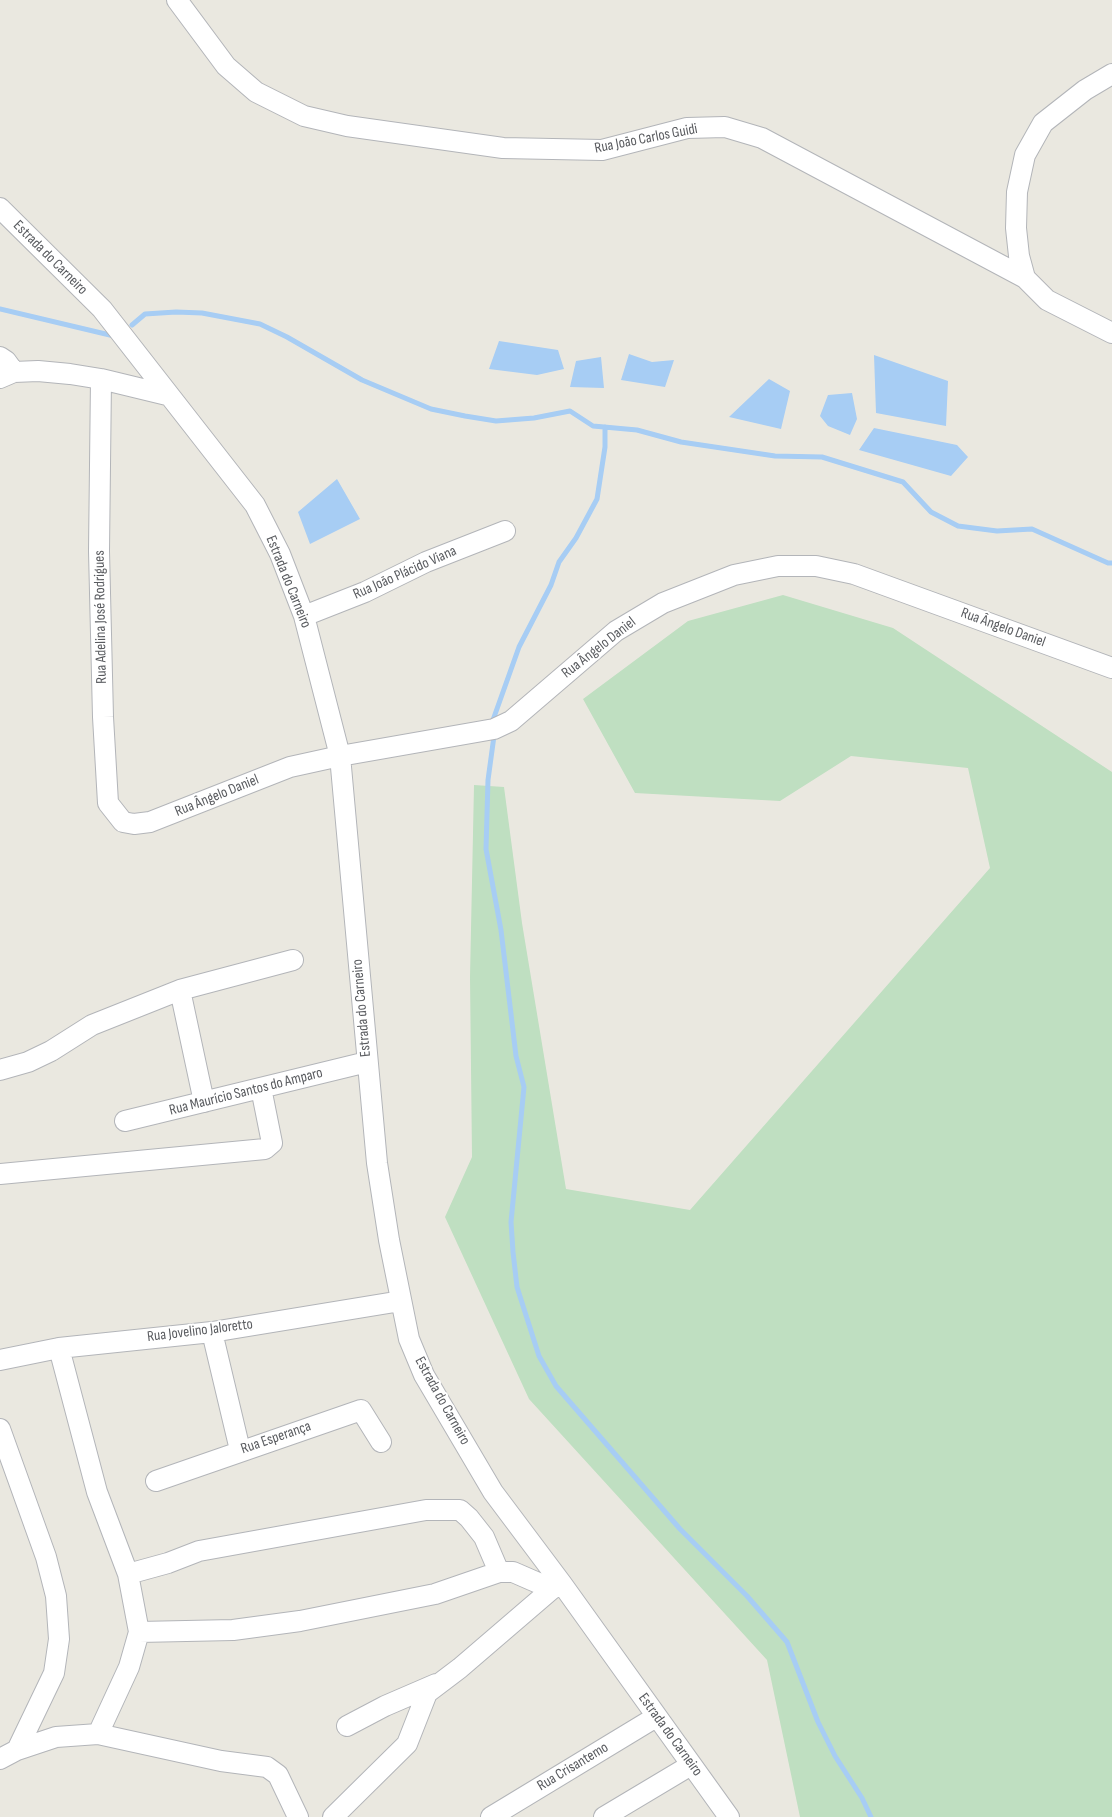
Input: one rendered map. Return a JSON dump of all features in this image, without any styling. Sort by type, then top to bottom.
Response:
[{"type":"street","name":"Rua João Carlos Guidi","points":[[177,0],[226,66],[256,92],[304,116],[347,126],[503,148],[602,150],[687,128],[725,127],[762,138],[1025,278],[1047,300],[1112,333]]},
{"type":"street","points":[[1025,278],[1019,256],[1016,228],[1017,192],[1025,155],[1043,123],[1085,90],[1112,74]]},
{"type":"street","name":"Estrada do Carneiro","points":[[0,208],[102,310],[255,505],[280,554],[304,616],[340,756],[377,1164],[409,1338],[424,1375],[493,1492],[557,1587],[729,1817]]},
{"type":"street","points":[[0,357],[6,361],[7,375],[38,371],[101,379],[167,395]]},
{"type":"street","name":"Rua Adelina José Rodrigues","points":[[101,379],[100,561],[103,716],[108,803],[122,822],[134,824],[150,822]]},
{"type":"street","name":"Rua João Plácido Viana","points":[[304,616],[365,592],[426,562],[505,531]]},
{"type":"street","name":"Rua Ângelo Daniel","points":[[150,822],[290,767],[340,756],[494,729],[511,721],[616,631],[663,603],[734,575],[778,566],[816,566],[854,574],[1112,668]]},
{"type":"street","points":[[0,1070],[28,1062],[51,1051],[92,1025],[180,990],[293,960]]},
{"type":"street","points":[[180,990],[204,1102]]},
{"type":"street","name":"Rua Maurício Santos do Amparo","points":[[125,1121],[367,1062]]},
{"type":"street","points":[[0,1174],[265,1149],[272,1143],[260,1088]]},
{"type":"street","name":"Rua Jovelino Jaloretto","points":[[0,1360],[59,1348],[212,1332],[401,1300]]},
{"type":"street","points":[[212,1332],[240,1450]]},
{"type":"street","points":[[59,1348],[97,1492],[128,1574],[139,1632],[129,1667],[98,1734]]},
{"type":"street","name":"Rua Esperança","points":[[156,1481],[240,1450],[361,1410],[381,1442]]},
{"type":"street","points":[[0,1429],[46,1557],[56,1596],[59,1639],[54,1673],[9,1755]]},
{"type":"street","points":[[128,1574],[168,1563],[199,1551],[426,1510],[460,1510],[484,1537],[498,1572]]},
{"type":"street","points":[[139,1632],[234,1630],[300,1621],[435,1594],[498,1572],[513,1572],[557,1587]]},
{"type":"street","points":[[347,1726],[385,1706],[438,1683],[460,1668],[557,1587]]},
{"type":"street","points":[[332,1817],[407,1744],[423,1700],[438,1683]]},
{"type":"street","name":"Rua Crisantemo","points":[[491,1817],[656,1717]]},
{"type":"street","points":[[9,1755],[56,1737],[98,1734],[221,1761],[267,1767],[278,1775],[298,1817]]},
{"type":"street","points":[[604,1817],[691,1765]]},
{"type":"green space","points":[[783,595],[893,628],[1112,772],[1112,1817],[800,1817],[767,1660],[529,1399],[445,1217],[472,1157],[470,977],[474,785],[504,787],[522,923],[566,1189],[690,1210],[990,868],[968,768],[851,756],[780,801],[635,793],[583,699],[688,621]]},
{"type":"water","points":[[499,341],[558,350],[564,369],[537,375],[489,369]]},
{"type":"water","points":[[629,354],[652,362],[674,360],[665,387],[621,380]]},
{"type":"water","points":[[874,355],[948,381],[946,426],[876,413]]},
{"type":"water","points":[[601,357],[604,388],[570,387],[576,361]]},
{"type":"water","points":[[769,379],[790,391],[781,429],[729,417]]},
{"type":"water","points":[[852,393],[857,419],[850,435],[828,426],[820,416],[828,395]]},
{"type":"water","points":[[874,428],[957,445],[968,457],[951,476],[859,450]]},
{"type":"water","points":[[337,479],[360,519],[310,544],[298,512]]},
{"type":"waterway","points":[[0,309],[114,336]]},
{"type":"waterway","points":[[132,325],[145,314],[176,312],[202,313],[260,324],[287,337],[362,380],[431,409],[465,416],[496,421],[534,418],[570,411],[593,426],[637,430],[681,442],[775,456],[822,457],[903,482],[931,512],[958,526],[997,531],[1032,529],[1108,563],[1112,563]]},
{"type":"waterway","points":[[493,720],[519,647],[551,585],[559,562],[576,538],[597,499],[605,447],[605,427]]},
{"type":"waterway","points":[[494,736],[488,780],[486,849],[501,930],[516,1056],[524,1087],[511,1222],[513,1252],[517,1287],[539,1356],[556,1386],[680,1529],[747,1596],[787,1642],[818,1722],[835,1756],[862,1798],[871,1817]]}]
